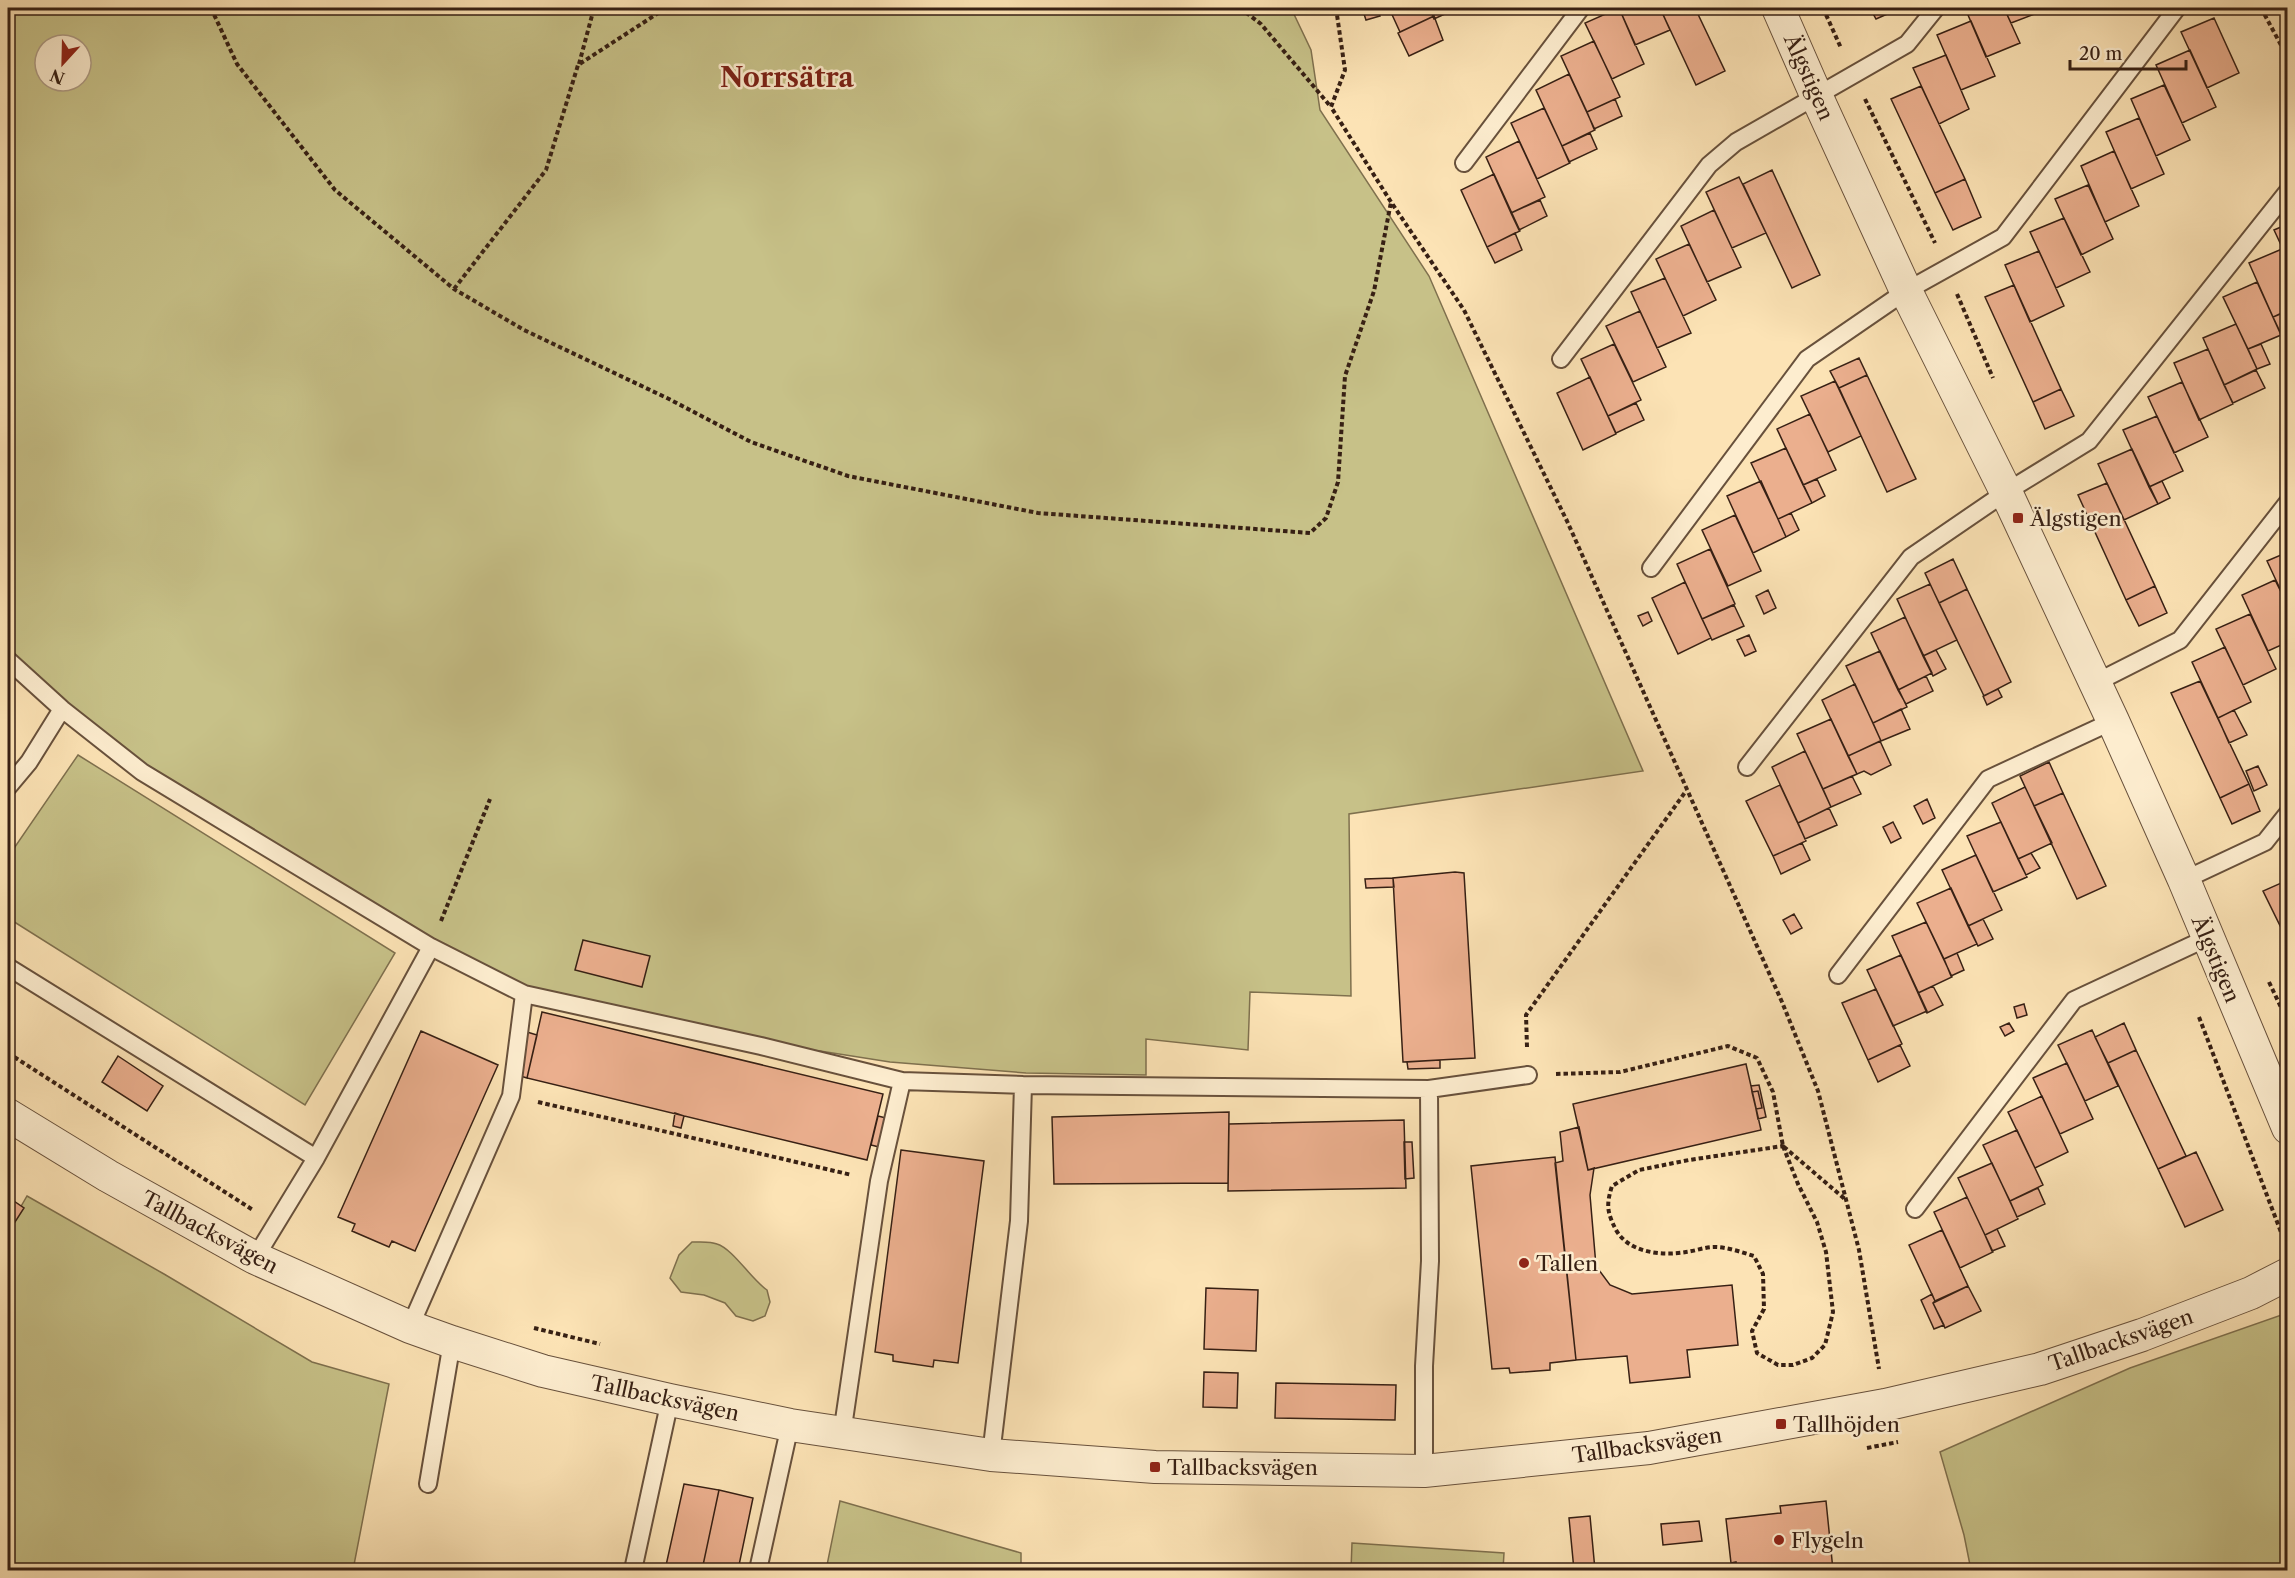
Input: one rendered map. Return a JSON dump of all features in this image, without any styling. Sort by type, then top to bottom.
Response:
[{"type":"street","name":"Älgstigen","points":[[1778,8],[1906,291],[2006,492],[2113,721],[2184,880],[2207,938],[2281,1091],[2288,1128]]},
{"type":"street","name":"Tallbacksvägen","points":[[8,1115],[108,1176],[255,1258],[410,1327],[543,1371],[670,1400],[842,1434],[991,1455],[1155,1467],[1424,1471],[1649,1448],[1885,1405],[2040,1369],[2131,1339],[2251,1293],[2288,1274]]},
{"type":"lane","points":[[1464,163],[1581,8]]},
{"type":"lane","points":[[1561,360],[1709,165],[1736,142],[1907,44],[1936,8]]},
{"type":"lane","points":[[1651,568],[1807,359],[1906,291],[2003,237],[2177,8]]},
{"type":"lane","points":[[1747,767],[1911,557],[2006,492],[2089,441],[2288,191]]},
{"type":"lane","points":[[2095,684],[2180,640],[2288,502]]},
{"type":"lane","points":[[8,660],[62,709],[142,772],[431,947],[524,994],[761,1046],[902,1081],[1429,1089],[1528,1075]]},
{"type":"lane","points":[[8,787],[29,762],[62,709]]},
{"type":"lane","points":[[1838,975],[1988,779],[2113,721]]},
{"type":"lane","points":[[2184,880],[2265,842],[2288,813]]},
{"type":"lane","points":[[1916,1209],[2074,1000],[2207,938]]},
{"type":"lane","points":[[255,1258],[316,1158],[431,947]]},
{"type":"lane","points":[[8,967],[316,1158]]},
{"type":"lane","points":[[410,1327],[511,1096],[524,994]]},
{"type":"lane","points":[[842,1434],[879,1181],[902,1081]]},
{"type":"lane","points":[[991,1455],[1019,1221],[1023,1084]]},
{"type":"lane","points":[[1424,1471],[1424,1366],[1430,1262],[1429,1089]]},
{"type":"lane","points":[[428,1484],[452,1342]]},
{"type":"lane","points":[[633,1570],[670,1400]]},
{"type":"lane","points":[[758,1570],[790,1425]]},
{"type":"path","points":[[211,8],[237,64],[335,190],[454,289],[525,330],[669,399],[751,442],[848,476],[1038,513],[1310,533],[1326,518],[1338,482],[1345,376],[1374,291],[1391,202]]},
{"type":"path","points":[[454,289],[546,170],[594,8]]},
{"type":"path","points":[[578,65],[666,8]]},
{"type":"path","points":[[1240,8],[1261,24],[1331,107],[1391,202],[1464,310],[1567,521],[1782,1002],[1818,1091],[1859,1250],[1885,1405]]},
{"type":"path","points":[[1331,107],[1345,70],[1336,8]]},
{"type":"path","points":[[2261,8],[2288,58]]},
{"type":"path","points":[[1687,791],[1526,1015],[1528,1075],[1620,1072],[1728,1046],[1757,1058],[1773,1092],[1783,1146],[1798,1184],[1817,1222],[1826,1252],[1833,1311],[1825,1345],[1812,1358],[1793,1365],[1778,1365],[1757,1353],[1752,1331],[1764,1310],[1763,1275],[1754,1256],[1713,1247],[1684,1253],[1653,1253],[1630,1246],[1618,1233],[1610,1218],[1607,1203],[1612,1186],[1639,1170],[1783,1146],[1847,1201]]},
{"type":"path","points":[[431,947],[490,799]]},
{"type":"path","points":[[2196,1008],[2285,1241],[2276,1245]]},
{"type":"path","points":[[8,1053],[275,1225]]},
{"type":"path","points":[[511,1096],[879,1181]]},
{"type":"path","points":[[525,1325],[605,1346]]},
{"type":"path","points":[[1862,1448],[1885,1446],[1908,1438]]},
{"type":"shaded area","points":[[8,8],[1291,8],[1311,50],[1320,110],[1429,276],[1643,771],[1349,814],[1351,996],[1250,992],[1248,1050],[1146,1039],[1146,1075],[1026,1073],[890,1062],[820,1051],[761,1046],[524,994],[142,772],[8,660]]},
{"type":"shaded area","points":[[78,755],[395,953],[305,1105],[8,918],[8,857]]},
{"type":"shaded area","points":[[27,1196],[312,1362],[389,1384],[353,1570],[8,1570],[8,1229]]},
{"type":"shaded area","points":[[692,1242],[717,1244],[736,1258],[767,1290],[770,1302],[765,1316],[753,1321],[736,1316],[725,1303],[704,1295],[681,1292],[670,1278],[679,1255]]},
{"type":"shaded area","points":[[2287,1313],[2287,1570],[1971,1570],[1964,1535],[1940,1452],[2130,1368]]},
{"type":"shaded area","points":[[840,1501],[1021,1553],[1021,1570],[826,1570]]},
{"type":"shaded area","points":[[1352,1543],[1504,1553],[1503,1570],[1351,1570]]},
{"type":"building","points":[[1362,8],[1377,8],[1380,16],[1366,20]]},
{"type":"building","points":[[1389,8],[1430,8],[1434,16],[1400,32]]},
{"type":"building","points":[[1430,8],[1458,8],[1434,19]]},
{"type":"building","points":[[1619,8],[1644,64],[1612,79],[1585,23]]},
{"type":"building","points":[[1619,8],[1660,8],[1670,30],[1635,45]]},
{"type":"building","points":[[1660,8],[1695,8],[1725,71],[1696,85]]},
{"type":"building","points":[[1870,8],[1901,8],[1876,19]]},
{"type":"building","points":[[1965,8],[2004,8],[2020,43],[1986,57]]},
{"type":"building","points":[[2004,8],[2044,8],[2045,10],[2011,23]]},
{"type":"building","points":[[1434,16],[1443,40],[1409,56],[1398,33]]},
{"type":"building","points":[[2214,18],[2239,73],[2207,88],[2181,32]]},
{"type":"building","points":[[1971,21],[1995,76],[1961,90],[1937,35]]},
{"type":"building","points":[[1594,41],[1620,97],[1587,112],[1561,56]]},
{"type":"building","points":[[2190,50],[2216,107],[2182,123],[2156,65]]},
{"type":"building","points":[[1946,55],[1969,109],[1939,124],[1913,68]]},
{"type":"building","points":[[1569,74],[1595,130],[1562,146],[1536,90]]},
{"type":"building","points":[[2164,85],[2190,140],[2156,156],[2131,99]]},
{"type":"building","points":[[1921,86],[1965,179],[1935,193],[1891,99]]},
{"type":"building","points":[[1615,99],[1622,116],[1594,129],[1587,112]]},
{"type":"building","points":[[1544,108],[1570,163],[1537,179],[1511,123]]},
{"type":"building","points":[[2139,118],[2164,174],[2131,189],[2106,132]]},
{"type":"building","points":[[1590,133],[1597,149],[1569,162],[1562,146]]},
{"type":"building","points":[[1519,141],[1545,197],[1511,213],[1486,157]]},
{"type":"building","points":[[2114,151],[2139,206],[2105,222],[2081,166]]},
{"type":"building","points":[[1772,170],[1820,275],[1792,288],[1743,184]]},
{"type":"building","points":[[1494,174],[1520,231],[1487,247],[1461,190]]},
{"type":"building","points":[[1739,177],[1766,233],[1732,248],[1706,192]]},
{"type":"building","points":[[1965,179],[1981,217],[1953,230],[1935,193]]},
{"type":"building","points":[[2088,185],[2113,239],[2081,255],[2055,199]]},
{"type":"building","points":[[1540,200],[1547,216],[1519,230],[1511,213]]},
{"type":"building","points":[[1714,210],[1741,267],[1707,282],[1681,226]]},
{"type":"building","points":[[2064,218],[2090,272],[2056,288],[2030,232]]},
{"type":"building","points":[[2288,224],[2288,260],[2274,230]]},
{"type":"building","points":[[1515,233],[1522,250],[1495,263],[1487,247]]},
{"type":"building","points":[[1689,244],[1716,300],[1683,316],[1656,259]]},
{"type":"building","points":[[2282,249],[2288,260],[2288,311],[2273,317],[2249,263]]},
{"type":"building","points":[[2039,251],[2064,306],[2030,322],[2005,265]]},
{"type":"building","points":[[1665,278],[1691,333],[1657,348],[1631,292]]},
{"type":"building","points":[[2257,282],[2281,335],[2248,349],[2223,297]]},
{"type":"building","points":[[2014,285],[2061,389],[2033,402],[1985,297]]},
{"type":"building","points":[[1640,311],[1666,367],[1633,382],[1606,326]]},
{"type":"building","points":[[2286,311],[2288,334],[2282,336],[2273,317]]},
{"type":"building","points":[[2236,324],[2257,369],[2224,385],[2203,338]]},
{"type":"building","points":[[1614,344],[1641,400],[1608,416],[1581,359]]},
{"type":"building","points":[[2261,344],[2270,364],[2257,369],[2248,349]]},
{"type":"building","points":[[2208,349],[2233,404],[2199,420],[2174,363]]},
{"type":"building","points":[[1859,358],[1867,375],[1839,388],[1830,371]]},
{"type":"building","points":[[2256,370],[2265,388],[2233,403],[2224,385]]},
{"type":"building","points":[[1867,375],[1916,479],[1887,492],[1839,388]]},
{"type":"building","points":[[1590,377],[1616,434],[1583,450],[1557,393]]},
{"type":"building","points":[[1835,381],[1861,436],[1828,452],[1801,396]]},
{"type":"building","points":[[2182,382],[2208,437],[2174,453],[2148,397]]},
{"type":"building","points":[[2061,389],[2074,416],[2045,429],[2033,402]]},
{"type":"building","points":[[1636,403],[1644,420],[1616,433],[1608,416]]},
{"type":"building","points":[[1810,414],[1836,470],[1803,485],[1777,429]]},
{"type":"building","points":[[2157,416],[2183,471],[2149,487],[2123,430]]},
{"type":"building","points":[[1786,448],[1812,503],[1778,519],[1751,463]]},
{"type":"building","points":[[2132,449],[2158,504],[2124,520],[2098,464]]},
{"type":"building","points":[[1817,479],[1825,496],[1812,503],[1803,485]]},
{"type":"building","points":[[1761,481],[1786,537],[1753,553],[1727,496]]},
{"type":"building","points":[[2162,481],[2170,498],[2158,504],[2149,487]]},
{"type":"building","points":[[2107,483],[2155,586],[2126,600],[2078,495]]},
{"type":"building","points":[[1791,513],[1799,530],[1786,537],[1778,519]]},
{"type":"building","points":[[1735,515],[1761,571],[1728,586],[1702,530]]},
{"type":"building","points":[[1710,549],[1735,604],[1702,619],[1677,564]]},
{"type":"building","points":[[2288,552],[2288,606],[2267,561]]},
{"type":"building","points":[[1953,559],[1967,589],[1939,603],[1925,573]]},
{"type":"building","points":[[2275,580],[2288,606],[2288,642],[2268,651],[2242,595]]},
{"type":"building","points":[[1685,582],[1711,638],[1678,654],[1652,598]]},
{"type":"building","points":[[1930,584],[1957,640],[1923,656],[1897,599]]},
{"type":"building","points":[[2155,586],[2167,613],[2139,626],[2126,600]]},
{"type":"building","points":[[1967,589],[2011,682],[1984,696],[1939,603]]},
{"type":"building","points":[[1768,590],[1776,608],[1764,614],[1756,596]]},
{"type":"building","points":[[1734,605],[1744,626],[1712,640],[1702,619]]},
{"type":"building","points":[[1648,612],[1652,621],[1643,626],[1638,616]]},
{"type":"building","points":[[2250,614],[2276,669],[2243,685],[2216,629]]},
{"type":"building","points":[[1905,617],[1932,673],[1898,690],[1871,633]]},
{"type":"building","points":[[1749,635],[1756,651],[1745,656],[1737,640]]},
{"type":"building","points":[[2225,647],[2251,702],[2218,718],[2192,662]]},
{"type":"building","points":[[1936,650],[1946,669],[1933,676],[1923,656]]},
{"type":"building","points":[[1880,651],[1907,707],[1873,723],[1846,666]]},
{"type":"building","points":[[1926,676],[1933,691],[1906,704],[1898,690]]},
{"type":"building","points":[[2200,681],[2249,784],[2220,798],[2171,693]]},
{"type":"building","points":[[1855,684],[1881,741],[1848,756],[1822,700]]},
{"type":"building","points":[[1998,689],[2002,697],[1987,705],[1983,696]]},
{"type":"building","points":[[1901,709],[1910,729],[1881,741],[1873,723]]},
{"type":"building","points":[[2234,710],[2247,735],[2229,743],[2218,718]]},
{"type":"building","points":[[1831,719],[1857,774],[1823,789],[1797,734]]},
{"type":"building","points":[[1880,741],[1891,765],[1871,775],[1864,771],[1857,774],[1848,756]]},
{"type":"building","points":[[1805,751],[1831,807],[1798,823],[1772,767]]},
{"type":"building","points":[[2049,762],[2063,793],[2034,806],[2020,776]]},
{"type":"building","points":[[2258,766],[2267,785],[2254,791],[2246,771]]},
{"type":"building","points":[[1852,776],[1861,794],[1831,807],[1823,789]]},
{"type":"building","points":[[2249,784],[2260,811],[2232,824],[2220,798]]},
{"type":"building","points":[[1780,785],[1806,841],[1773,856],[1746,801]]},
{"type":"building","points":[[2025,787],[2052,843],[2018,859],[1992,803]]},
{"type":"building","points":[[2063,793],[2106,886],[2077,899],[2034,806]]},
{"type":"building","points":[[1927,799],[1935,818],[1923,824],[1914,806]]},
{"type":"building","points":[[1829,808],[1837,825],[1805,839],[1798,823]]},
{"type":"building","points":[[1893,822],[1901,838],[1891,843],[1883,827]]},
{"type":"building","points":[[2001,822],[2027,877],[1993,892],[1967,836]]},
{"type":"building","points":[[1802,843],[1810,860],[1781,874],[1773,856]]},
{"type":"building","points":[[2031,853],[2040,868],[2026,875],[2018,859]]},
{"type":"building","points":[[1976,855],[2002,910],[1968,926],[1942,870]]},
{"type":"building","points":[[1464,873],[1475,1058],[1403,1062],[1393,878]]},
{"type":"building","points":[[1393,878],[1394,887],[1366,888],[1365,879]]},
{"type":"building","points":[[2288,880],[2288,942],[2263,891]]},
{"type":"building","points":[[1951,888],[1977,944],[1944,959],[1917,903]]},
{"type":"building","points":[[1794,914],[1802,928],[1791,934],[1783,920]]},
{"type":"building","points":[[1983,919],[1993,939],[1978,946],[1968,926]]},
{"type":"building","points":[[1926,922],[1952,977],[1918,993],[1892,936]]},
{"type":"building","points":[[583,940],[650,956],[642,987],[575,970]]},
{"type":"building","points":[[1957,953],[1964,970],[1951,976],[1944,959]]},
{"type":"building","points":[[1901,955],[1927,1011],[1893,1026],[1867,970]]},
{"type":"building","points":[[1933,986],[1943,1005],[1927,1013],[1918,993]]},
{"type":"building","points":[[1876,989],[1902,1044],[1868,1060],[1842,1003]]},
{"type":"building","points":[[2024,1004],[2027,1015],[2017,1018],[2014,1007]]},
{"type":"building","points":[[542,1012],[883,1094],[867,1160],[527,1078]]},
{"type":"building","points":[[2009,1023],[2014,1031],[2005,1036],[2000,1027]]},
{"type":"building","points":[[2124,1023],[2136,1050],[2108,1063],[2095,1037]]},
{"type":"building","points":[[2092,1030],[2118,1086],[2085,1101],[2058,1045]]},
{"type":"building","points":[[421,1031],[498,1065],[415,1251],[392,1241],[389,1247],[352,1231],[355,1224],[338,1217]]},
{"type":"building","points":[[527,1032],[537,1035],[527,1078],[517,1075]]},
{"type":"building","points":[[1900,1045],[1910,1066],[1878,1082],[1868,1060]]},
{"type":"building","points":[[2136,1050],[2186,1156],[2158,1169],[2108,1063]]},
{"type":"building","points":[[118,1056],[163,1086],[147,1111],[102,1082]]},
{"type":"building","points":[[1440,1060],[1440,1068],[1408,1069],[1407,1062]]},
{"type":"building","points":[[2067,1063],[2093,1119],[2060,1134],[2033,1078]]},
{"type":"building","points":[[1746,1064],[1761,1130],[1588,1170],[1573,1104]]},
{"type":"building","points":[[1759,1085],[1766,1117],[1758,1119],[1756,1109],[1762,1108],[1758,1091],[1752,1092],[1751,1086]]},
{"type":"building","points":[[1758,1091],[1762,1108],[1756,1109],[1752,1092]]},
{"type":"building","points":[[2042,1096],[2068,1152],[2035,1168],[2008,1112]]},
{"type":"building","points":[[1229,1112],[1228,1183],[1054,1184],[1052,1117]]},
{"type":"building","points":[[675,1113],[684,1116],[681,1128],[673,1126]]},
{"type":"building","points":[[878,1116],[886,1118],[879,1147],[871,1145]]},
{"type":"building","points":[[1404,1120],[1406,1188],[1228,1191],[1229,1124]]},
{"type":"building","points":[[1579,1127],[1588,1170],[1594,1168],[1590,1195],[1596,1266],[1610,1285],[1632,1294],[1732,1285],[1738,1345],[1687,1350],[1690,1377],[1630,1383],[1627,1356],[1576,1360],[1555,1163],[1563,1161],[1560,1132]]},
{"type":"building","points":[[2017,1130],[2043,1185],[2010,1201],[1983,1145]]},
{"type":"building","points":[[1404,1142],[1412,1142],[1414,1178],[1405,1179]]},
{"type":"building","points":[[901,1150],[984,1161],[958,1363],[934,1360],[933,1367],[893,1361],[893,1355],[875,1352]]},
{"type":"building","points":[[2196,1152],[2223,1210],[2185,1227],[2158,1169]]},
{"type":"building","name":"Tallen","points":[[1555,1157],[1576,1360],[1550,1363],[1550,1370],[1510,1373],[1509,1368],[1492,1369],[1471,1166]]},
{"type":"building","points":[[1992,1163],[2018,1219],[1985,1235],[1958,1178]]},
{"type":"building","points":[[2038,1188],[2045,1204],[2017,1217],[2010,1201]]},
{"type":"building","points":[[8,1197],[24,1208],[8,1233]]},
{"type":"building","points":[[1967,1197],[1993,1252],[1960,1268],[1934,1212]]},
{"type":"building","points":[[1997,1229],[2005,1246],[1992,1251],[1985,1235]]},
{"type":"building","points":[[1942,1230],[1968,1286],[1935,1301],[1909,1245]]},
{"type":"building","points":[[1968,1286],[1981,1311],[1945,1328],[1933,1303]]},
{"type":"building","points":[[1206,1288],[1258,1290],[1256,1351],[1204,1349]]},
{"type":"building","points":[[1932,1294],[1935,1301],[1933,1303],[1944,1325],[1934,1329],[1921,1300]]},
{"type":"building","points":[[1204,1372],[1238,1373],[1237,1408],[1203,1407]]},
{"type":"building","points":[[1276,1383],[1396,1385],[1395,1420],[1275,1418]]},
{"type":"building","points":[[684,1484],[719,1490],[702,1570],[665,1570]]},
{"type":"building","points":[[719,1490],[753,1498],[738,1570],[702,1570]]},
{"type":"building","name":"Flygeln","points":[[1826,1501],[1833,1570],[1738,1570],[1736,1562],[1731,1563],[1726,1519],[1781,1513],[1780,1506]]},
{"type":"building","points":[[1590,1516],[1595,1570],[1574,1570],[1569,1518]]},
{"type":"building","points":[[1699,1521],[1702,1541],[1663,1545],[1661,1524]]},
{"type":"place","name":"Älgstigen","points":[[2018,518]]},
{"type":"place","name":"Tallen","points":[[1524,1263]]},
{"type":"place","name":"Tallhöjden","points":[[1781,1424]]},
{"type":"place","name":"Tallbacksvägen","points":[[1155,1467]]},
{"type":"place","name":"Flygeln","points":[[1779,1540]]},
{"type":"district","name":"Norrsätra","points":[[787,77]]}]
